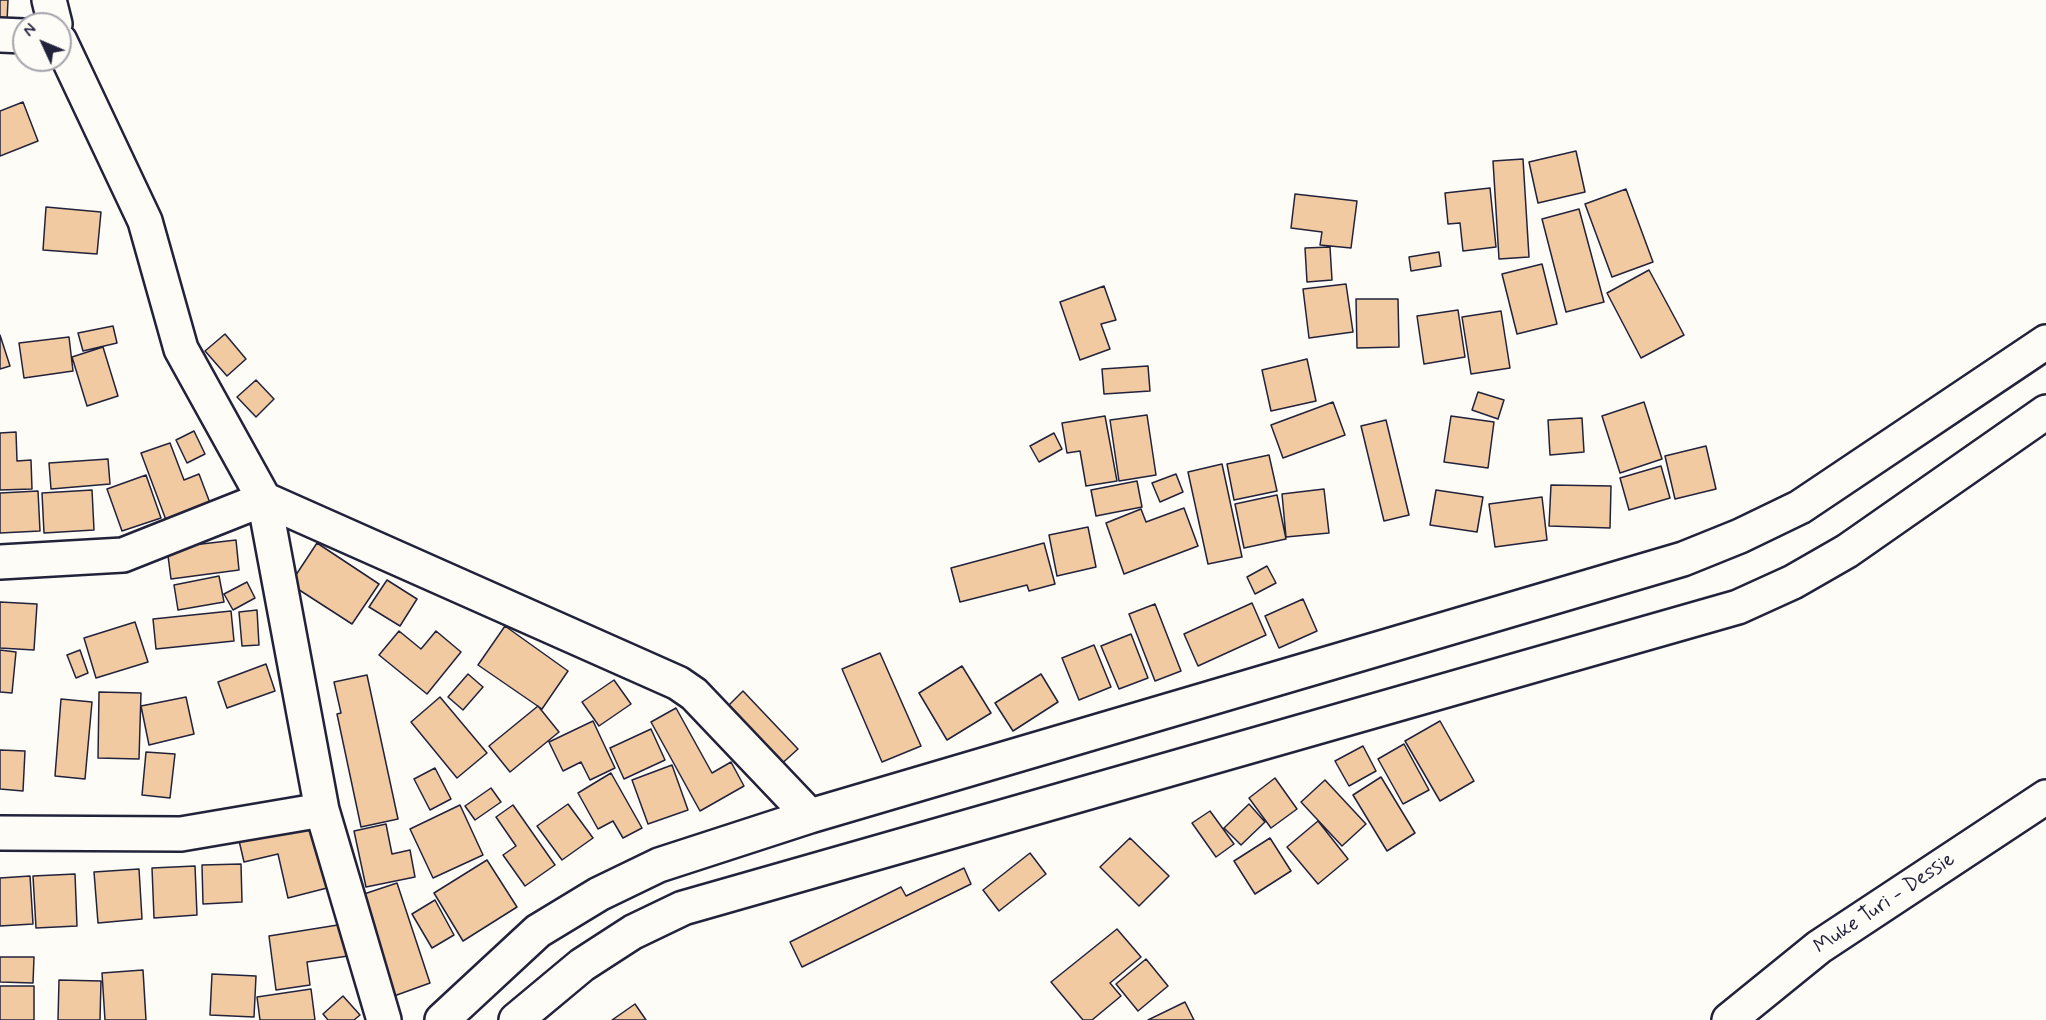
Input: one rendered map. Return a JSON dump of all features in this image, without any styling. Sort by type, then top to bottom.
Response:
[{"type":"street","points":[[72,66],[145,221],[181,349],[264,499],[322,810],[384,1020]]},
{"type":"street","points":[[442,1020],[538,931],[598,894],[659,865],[810,816],[1683,559],[1740,536],[1800,507],[2046,342]]},
{"type":"street","points":[[516,1020],[582,965],[633,932],[683,908],[1738,607],[1793,582],[1847,551],[2046,412]]},
{"type":"street","points":[[0,562],[123,555],[264,499],[678,683],[694,694],[810,816]]},
{"type":"street","name":"Muke Turi - Dessie","points":[[1729,1020],[1819,947],[2046,797]]},
{"type":"street","points":[[0,833],[181,834],[322,810]]},
{"type":"building","points":[[0,0],[8,0],[7,22],[0,22]]},
{"type":"building","points":[[23,102],[38,141],[0,156],[0,111]]},
{"type":"building","points":[[1576,151],[1585,192],[1538,203],[1529,162]]},
{"type":"building","points":[[1523,159],[1529,257],[1499,259],[1493,161]]},
{"type":"building","points":[[1490,188],[1496,247],[1463,251],[1460,223],[1448,224],[1445,193]]},
{"type":"building","points":[[1626,189],[1653,262],[1612,277],[1585,204]]},
{"type":"building","points":[[1295,194],[1357,201],[1351,248],[1320,245],[1322,232],[1291,228]]},
{"type":"building","points":[[46,207],[101,212],[97,254],[43,250]]},
{"type":"building","points":[[1579,209],[1604,302],[1566,312],[1542,219]]},
{"type":"building","points":[[1330,247],[1332,280],[1307,282],[1305,248]]},
{"type":"building","points":[[1439,252],[1441,266],[1411,271],[1409,257]]},
{"type":"building","points":[[1542,264],[1557,324],[1517,334],[1502,274]]},
{"type":"building","points":[[1649,270],[1684,335],[1641,358],[1607,293]]},
{"type":"building","points":[[1346,284],[1353,332],[1309,338],[1303,289]]},
{"type":"building","points":[[1104,286],[1116,320],[1101,324],[1110,349],[1080,360],[1060,302]]},
{"type":"building","points":[[1356,299],[1398,299],[1399,347],[1357,348]]},
{"type":"building","points":[[1458,310],[1465,357],[1424,364],[1417,316]]},
{"type":"building","points":[[1501,311],[1510,368],[1471,374],[1462,317]]},
{"type":"building","points":[[113,326],[117,343],[83,351],[78,333]]},
{"type":"building","points":[[225,334],[246,359],[227,376],[205,351]]},
{"type":"building","points":[[0,335],[10,366],[0,369]]},
{"type":"building","points":[[69,337],[73,371],[24,378],[19,343]]},
{"type":"building","points":[[103,347],[118,396],[87,406],[72,357]]},
{"type":"building","points":[[1307,359],[1316,401],[1271,411],[1262,370]]},
{"type":"building","points":[[1148,366],[1150,391],[1104,394],[1102,369]]},
{"type":"building","points":[[256,380],[274,399],[256,417],[237,397]]},
{"type":"building","points":[[1478,392],[1504,400],[1498,419],[1472,410]]},
{"type":"building","points":[[1333,402],[1345,435],[1283,458],[1271,425]]},
{"type":"building","points":[[1644,402],[1662,459],[1620,473],[1602,416]]},
{"type":"building","points":[[1147,415],[1156,475],[1119,481],[1110,420]]},
{"type":"building","points":[[1105,416],[1117,481],[1086,486],[1080,451],[1067,453],[1062,423]]},
{"type":"building","points":[[1451,416],[1494,422],[1488,468],[1444,462]]},
{"type":"building","points":[[1582,418],[1584,452],[1550,455],[1548,420]]},
{"type":"building","points":[[1386,420],[1409,515],[1384,521],[1361,426]]},
{"type":"building","points":[[194,431],[205,454],[187,463],[176,440]]},
{"type":"building","points":[[16,432],[17,461],[31,460],[32,489],[0,490],[0,433]]},
{"type":"building","points":[[1054,433],[1062,449],[1039,462],[1030,446]]},
{"type":"building","points":[[170,443],[184,480],[199,474],[210,503],[166,520],[141,453]]},
{"type":"building","points":[[1706,446],[1716,489],[1675,499],[1665,456]]},
{"type":"building","points":[[1269,455],[1277,491],[1234,500],[1227,464]]},
{"type":"building","points":[[108,459],[110,484],[51,489],[49,463]]},
{"type":"building","points":[[1222,464],[1242,557],[1208,564],[1188,472]]},
{"type":"building","points":[[1661,466],[1670,498],[1629,510],[1620,478]]},
{"type":"building","points":[[1176,474],[1183,492],[1160,502],[1152,483]]},
{"type":"building","points":[[146,475],[161,518],[122,531],[107,489]]},
{"type":"building","points":[[1137,481],[1142,507],[1096,516],[1091,490]]},
{"type":"building","points":[[1551,485],[1611,486],[1610,528],[1549,526]]},
{"type":"building","points":[[1324,489],[1329,533],[1286,537],[1282,494]]},
{"type":"building","points":[[92,490],[94,530],[44,533],[42,493]]},
{"type":"building","points":[[1436,490],[1483,497],[1477,532],[1430,525]]},
{"type":"building","points":[[38,491],[40,531],[0,533],[0,493]]},
{"type":"building","points":[[1277,495],[1286,539],[1244,548],[1235,504]]},
{"type":"building","points":[[1542,497],[1547,540],[1495,547],[1489,504]]},
{"type":"building","points":[[1184,508],[1198,546],[1124,574],[1106,523],[1141,509],[1146,522]]},
{"type":"building","points":[[1088,527],[1096,567],[1057,576],[1049,535]]},
{"type":"building","points":[[236,540],[239,570],[171,579],[167,548]]},
{"type":"building","points":[[317,543],[379,584],[352,624],[290,584]]},
{"type":"building","points":[[1044,543],[1055,584],[1029,591],[1027,585],[960,602],[951,568]]},
{"type":"building","points":[[1267,566],[1276,583],[1255,594],[1247,577]]},
{"type":"building","points":[[219,576],[224,602],[178,610],[174,585]]},
{"type":"building","points":[[387,580],[417,599],[400,626],[369,607]]},
{"type":"building","points":[[247,582],[255,598],[233,610],[224,594]]},
{"type":"building","points":[[1303,599],[1317,631],[1279,648],[1265,616]]},
{"type":"building","points":[[0,602],[37,604],[34,650],[0,648]]},
{"type":"building","points":[[1252,603],[1266,635],[1198,666],[1184,634]]},
{"type":"building","points":[[1155,604],[1181,671],[1155,681],[1129,614]]},
{"type":"building","points":[[257,610],[259,645],[242,646],[239,612]]},
{"type":"building","points":[[231,611],[234,641],[156,649],[153,619]]},
{"type":"building","points":[[135,622],[148,662],[96,678],[84,638]]},
{"type":"building","points":[[505,626],[568,671],[542,709],[478,665]]},
{"type":"building","points":[[399,631],[421,649],[436,631],[461,652],[427,694],[379,655]]},
{"type":"building","points":[[1131,634],[1148,678],[1119,689],[1101,646]]},
{"type":"building","points":[[1094,645],[1111,687],[1079,700],[1062,658]]},
{"type":"building","points":[[0,650],[16,652],[12,693],[0,692]]},
{"type":"building","points":[[80,650],[88,673],[76,678],[67,655]]},
{"type":"building","points":[[880,653],[921,746],[882,762],[842,669]]},
{"type":"building","points":[[266,664],[275,691],[227,708],[218,682]]},
{"type":"building","points":[[962,666],[991,713],[947,740],[919,693]]},
{"type":"building","points":[[468,674],[483,687],[463,710],[448,697]]},
{"type":"building","points":[[1041,674],[1058,702],[1013,731],[995,703]]},
{"type":"building","points":[[367,675],[398,819],[361,827],[337,714],[341,713],[334,682]]},
{"type":"building","points":[[614,680],[631,704],[599,726],[582,702]]},
{"type":"building","points":[[743,691],[798,749],[778,767],[723,711]]},
{"type":"building","points":[[99,692],[141,693],[139,759],[98,758]]},
{"type":"building","points":[[186,697],[194,734],[149,745],[141,706]]},
{"type":"building","points":[[440,697],[487,753],[457,778],[411,722]]},
{"type":"building","points":[[61,699],[92,702],[85,779],[55,776]]},
{"type":"building","points":[[538,706],[559,732],[510,772],[489,746]]},
{"type":"building","points":[[676,708],[712,773],[731,762],[744,786],[700,811],[651,722]]},
{"type":"building","points":[[593,721],[615,768],[590,780],[581,762],[563,771],[549,742]]},
{"type":"building","points":[[1440,721],[1474,781],[1440,801],[1405,741]]},
{"type":"building","points":[[651,729],[665,760],[624,779],[610,748]]},
{"type":"building","points":[[1404,744],[1429,790],[1403,804],[1378,759]]},
{"type":"building","points":[[1363,746],[1376,771],[1349,786],[1335,761]]},
{"type":"building","points":[[0,750],[25,751],[23,791],[0,789]]},
{"type":"building","points":[[146,752],[175,754],[170,798],[142,795]]},
{"type":"building","points":[[672,765],[688,810],[648,824],[632,780]]},
{"type":"building","points":[[435,768],[451,799],[430,810],[414,779]]},
{"type":"building","points":[[611,773],[642,828],[623,838],[613,821],[598,829],[578,793]]},
{"type":"building","points":[[1381,777],[1415,833],[1387,851],[1353,795]]},
{"type":"building","points":[[1275,778],[1297,809],[1271,828],[1249,798]]},
{"type":"building","points":[[1325,780],[1366,824],[1342,846],[1301,802]]},
{"type":"building","points":[[491,788],[501,802],[475,820],[465,806]]},
{"type":"building","points":[[568,804],[593,838],[562,860],[537,826]]},
{"type":"building","points":[[1249,804],[1265,822],[1241,845],[1224,828]]},
{"type":"building","points":[[460,805],[483,855],[433,878],[410,829]]},
{"type":"building","points":[[513,805],[555,865],[525,886],[503,855],[516,846],[496,817]]},
{"type":"building","points":[[1210,811],[1234,844],[1216,857],[1192,823]]},
{"type":"building","points":[[310,815],[327,888],[288,898],[278,854],[244,862],[237,832]]},
{"type":"building","points":[[1318,821],[1348,859],[1318,884],[1287,847]]},
{"type":"building","points":[[386,824],[392,854],[410,850],[415,877],[366,887],[354,831]]},
{"type":"building","points":[[1130,838],[1169,876],[1139,906],[1100,867]]},
{"type":"building","points":[[1270,838],[1291,871],[1255,894],[1234,861]]},
{"type":"building","points":[[1030,853],[1046,874],[999,911],[983,890]]},
{"type":"building","points":[[487,860],[517,907],[463,941],[434,893]]},
{"type":"building","points":[[241,864],[242,902],[203,904],[202,865]]},
{"type":"building","points":[[195,866],[197,915],[154,918],[152,868]]},
{"type":"building","points":[[964,868],[971,884],[802,967],[790,942],[901,887],[906,896]]},
{"type":"building","points":[[139,869],[142,919],[98,923],[94,872]]},
{"type":"building","points":[[75,874],[77,926],[36,928],[33,876]]},
{"type":"building","points":[[30,876],[33,924],[0,926],[0,878]]},
{"type":"building","points":[[397,883],[430,983],[394,996],[361,895]]},
{"type":"building","points":[[435,900],[454,935],[432,948],[412,914]]},
{"type":"building","points":[[344,924],[348,956],[307,962],[310,985],[276,990],[269,936]]},
{"type":"building","points":[[1117,929],[1141,957],[1110,983],[1121,996],[1092,1020],[1083,1020],[1051,982]]},
{"type":"building","points":[[0,957],[34,957],[33,983],[0,982]]},
{"type":"building","points":[[1146,959],[1168,986],[1138,1011],[1116,984]]},
{"type":"building","points":[[143,970],[146,1020],[105,1020],[102,973]]},
{"type":"building","points":[[212,974],[256,976],[254,1017],[210,1015]]},
{"type":"building","points":[[59,980],[101,981],[100,1020],[58,1020]]},
{"type":"building","points":[[0,986],[34,986],[34,1020],[0,1020]]},
{"type":"building","points":[[311,989],[315,1020],[260,1020],[257,997]]},
{"type":"building","points":[[343,996],[360,1015],[354,1020],[328,1020],[323,1014]]},
{"type":"building","points":[[1185,1002],[1194,1020],[1148,1020]]},
{"type":"building","points":[[635,1004],[646,1020],[612,1020]]}]
